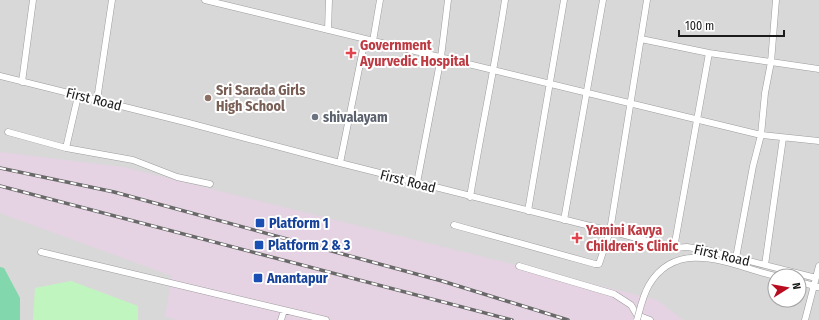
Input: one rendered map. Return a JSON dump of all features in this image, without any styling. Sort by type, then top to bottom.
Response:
[{"type":"street","points":[[22,82],[33,0]]},
{"type":"street","points":[[97,100],[112,0]]},
{"type":"street","points":[[205,0],[495,70],[587,94],[761,135],[819,141]]},
{"type":"street","points":[[232,0],[233,7]]},
{"type":"street","points":[[328,30],[329,0]]},
{"type":"street","points":[[373,41],[380,0]]},
{"type":"street","points":[[417,183],[441,57],[448,0]]},
{"type":"street","points":[[470,197],[481,133],[495,70],[505,0]]},
{"type":"street","points":[[528,211],[564,0]]},
{"type":"street","points":[[564,220],[603,0]]},
{"type":"street","points":[[454,224],[598,265],[610,231],[647,0]]},
{"type":"street","points":[[736,258],[752,166],[761,135],[765,93],[771,62],[776,0]]},
{"type":"street","points":[[340,163],[365,39]]},
{"type":"street","points":[[641,39],[709,53],[819,69]]},
{"type":"street","points":[[674,248],[709,53]]},
{"type":"street","name":"First Road","points":[[0,76],[674,248],[686,247],[706,250],[816,278]]},
{"type":"street","points":[[66,148],[78,96]]},
{"type":"street","points":[[8,132],[66,148],[134,160],[177,177],[210,184]]},
{"type":"street","points":[[765,265],[783,138]]},
{"type":"street","points":[[41,252],[326,320]]},
{"type":"street","points":[[637,320],[648,285],[669,264],[681,259],[692,256],[707,258],[767,274]]},
{"type":"street","points":[[519,266],[614,294],[631,305],[637,315],[650,320]]},
{"type":"street","points":[[805,320],[817,286],[816,278],[819,266]]},
{"type":"street","points":[[807,284],[817,286]]},
{"type":"street","points":[[282,320],[284,310]]},
{"type":"shaded area","points":[[0,0],[819,0],[819,320],[0,320]]},
{"type":"shaded area","points":[[0,152],[123,167],[657,300],[683,320],[178,320],[165,317],[172,276],[0,213]]},
{"type":"green space","points":[[0,267],[4,268],[20,298],[20,320],[0,320]]},
{"type":"green space","points":[[71,281],[138,306],[138,320],[33,320],[35,288]]},
{"type":"railway","points":[[0,168],[114,192],[442,281],[568,320]]},
{"type":"railway","points":[[0,186],[512,320]]},
{"type":"place","name":"Government Ayurvedic Hospital","points":[[351,53]]},
{"type":"place","name":"Sri Sarada Girls High School","points":[[208,98]]},
{"type":"place","name":"shivalayam","points":[[315,117]]},
{"type":"place","name":"Platform 1","points":[[260,223]]},
{"type":"place","name":"Yamini Kavya Children's Clinic","points":[[577,238]]},
{"type":"place","name":"Platform 2 & 3","points":[[259,245]]},
{"type":"place","name":"Anantapur","points":[[258,278]]}]
